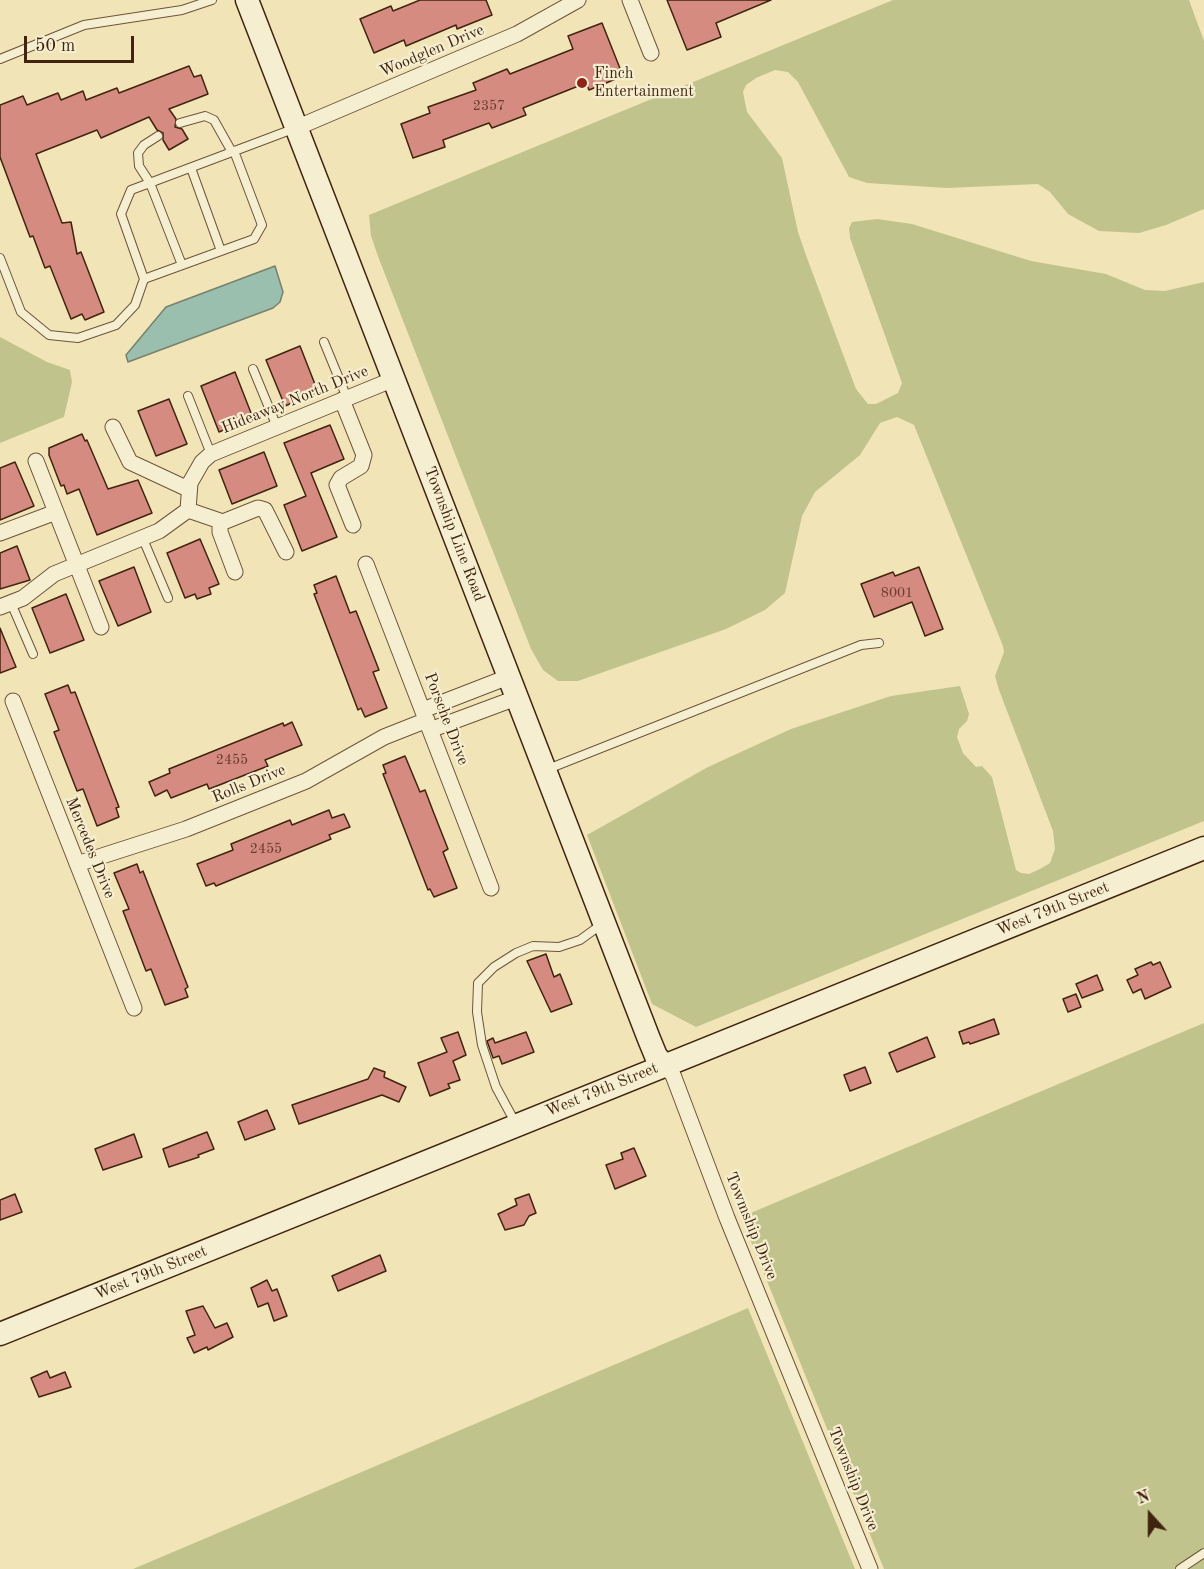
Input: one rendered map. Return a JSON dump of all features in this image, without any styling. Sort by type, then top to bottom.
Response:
[{"type":"main road","name":"Township Line Road","points":[[247,0],[603,923],[656,1056],[664,1065]]},
{"type":"main road","name":"West 79th Street","points":[[0,1334],[1204,848]]},
{"type":"street","name":"Woodglen Drive","points":[[296,128],[517,34],[578,0]]},
{"type":"street","points":[[630,0],[651,53]]},
{"type":"street","name":"Hideaway North Drive","points":[[211,454],[394,379]]},
{"type":"street","points":[[344,399],[364,459],[361,466],[341,478],[337,485],[353,525]]},
{"type":"street","points":[[114,427],[130,462],[188,489]]},
{"type":"street","points":[[188,510],[188,489],[202,462],[211,454]]},
{"type":"street","points":[[36,461],[101,627]]},
{"type":"street","points":[[188,510],[220,522],[258,508],[265,510],[286,552]]},
{"type":"street","points":[[6,605],[36,589],[54,574],[170,525],[188,510]]},
{"type":"street","points":[[0,533],[56,512]]},
{"type":"street","points":[[220,522],[220,532],[235,572]]},
{"type":"street","name":"Porsche Drive","points":[[366,564],[491,888]]},
{"type":"street","name":"Rolls Drive","points":[[427,720],[512,688]]},
{"type":"street","name":"Rolls Drive","points":[[77,864],[186,829],[306,781],[384,737],[512,688]]},
{"type":"street","name":"Mercedes Drive","points":[[13,701],[134,1008]]},
{"type":"street","name":"Towmship Drive","points":[[664,1065],[673,1075],[802,1403]]},
{"type":"street","name":"Township Drive","points":[[802,1403],[870,1569]]},
{"type":"lane","points":[[0,58],[84,25],[182,10],[212,0]]},
{"type":"lane","points":[[144,279],[254,239],[262,225],[233,152],[214,120],[204,116],[180,123]]},
{"type":"lane","points":[[0,258],[21,312],[49,335],[78,338],[116,325],[135,305],[144,279],[121,213],[130,190],[296,128]]},
{"type":"lane","points":[[158,136],[144,145],[138,153],[139,166],[150,183],[182,265]]},
{"type":"lane","points":[[191,168],[221,251]]},
{"type":"lane","points":[[324,342],[344,399]]},
{"type":"lane","points":[[253,369],[277,427]]},
{"type":"lane","points":[[188,396],[211,454]]},
{"type":"lane","points":[[142,538],[168,598]]},
{"type":"lane","points":[[6,605],[33,654]]},
{"type":"lane","points":[[544,771],[861,645],[879,643]]},
{"type":"lane","points":[[517,1125],[496,1087],[482,1045],[477,1012],[478,984],[494,968],[516,953],[533,946],[559,947],[580,940],[603,923]]},
{"type":"lane","points":[[1180,1569],[1204,1553]]},
{"type":"green space","points":[[893,0],[1189,0],[1204,41],[1204,209],[1166,225],[1139,233],[1099,231],[1068,214],[1050,192],[1038,184],[947,188],[867,183],[849,177],[798,82],[788,72],[775,70],[756,78],[746,85],[743,92],[747,112],[782,158],[798,232],[807,258],[856,389],[868,404],[876,404],[898,393],[902,383],[850,238],[849,228],[852,222],[877,219],[912,224],[1031,261],[1106,274],[1145,290],[1165,291],[1204,282],[1204,821],[696,1027],[652,1004],[587,835],[708,767],[791,729],[891,696],[960,686],[969,714],[967,721],[959,729],[957,737],[963,753],[976,767],[982,766],[992,777],[1016,870],[1029,874],[1050,863],[1055,849],[1053,831],[995,676],[1004,652],[1003,646],[914,425],[897,417],[880,423],[860,455],[815,492],[802,516],[785,593],[765,610],[726,629],[578,681],[558,681],[543,670],[531,649],[379,259],[371,236],[369,215]]},
{"type":"green space","points":[[0,337],[47,362],[70,370],[72,382],[64,417],[0,443]]},
{"type":"green space","points":[[1204,1023],[1204,1569],[884,1569],[741,1217]]},
{"type":"green space","points":[[748,1308],[855,1569],[133,1569]]},
{"type":"shaded area","points":[[275,266],[283,292],[280,302],[273,308],[128,362],[126,355],[166,307]]},
{"type":"building","points":[[420,0],[486,0],[492,15],[457,29],[456,25],[406,46],[404,40],[374,53],[360,19],[391,6],[393,11]]},
{"type":"building","points":[[667,0],[771,0],[716,23],[721,37],[687,50]]},
{"type":"building","points":[[602,23],[623,76],[589,90],[586,83],[523,108],[526,115],[492,128],[489,123],[443,140],[445,147],[413,158],[401,124],[430,113],[428,107],[476,90],[473,83],[507,69],[510,74],[573,49],[568,36]]},
{"type":"building","points":[[189,66],[194,77],[201,75],[208,94],[169,109],[176,119],[175,127],[182,129],[188,139],[169,150],[163,140],[163,133],[157,130],[149,117],[101,138],[97,130],[36,154],[62,223],[71,222],[77,254],[81,252],[104,312],[85,320],[82,314],[71,319],[50,266],[45,268],[33,236],[30,237],[0,157],[0,105],[23,96],[27,105],[58,93],[61,100],[83,91],[86,100],[117,88],[119,93]]},
{"type":"building","points":[[300,346],[318,392],[285,406],[266,360]]},
{"type":"building","points":[[235,372],[253,418],[219,432],[201,386]]},
{"type":"building","points":[[169,399],[187,444],[156,456],[138,411]]},
{"type":"building","points":[[330,425],[344,459],[311,473],[337,537],[302,551],[284,505],[306,496],[284,443]]},
{"type":"building","points":[[82,434],[85,441],[87,440],[108,489],[138,480],[152,513],[97,535],[79,489],[67,494],[64,485],[61,486],[49,455],[49,448]]},
{"type":"building","points":[[264,452],[277,486],[232,504],[219,470]]},
{"type":"building","points":[[15,462],[34,506],[0,520],[0,468]]},
{"type":"building","points":[[200,539],[219,584],[209,588],[211,594],[197,599],[195,594],[185,598],[167,553]]},
{"type":"building","points":[[17,546],[30,580],[0,589],[0,553]]},
{"type":"building","points":[[134,567],[151,612],[118,626],[99,581]]},
{"type":"building","points":[[919,567],[943,629],[925,636],[912,602],[874,617],[861,584],[893,572],[895,576]]},
{"type":"building","points":[[336,576],[350,613],[356,611],[379,670],[373,672],[387,708],[365,717],[361,708],[358,710],[314,594],[317,593],[314,585]]},
{"type":"building","points":[[66,594],[84,640],[50,653],[32,608]]},
{"type":"building","points":[[0,628],[16,667],[0,673]]},
{"type":"building","points":[[68,685],[71,693],[75,692],[119,807],[116,808],[119,817],[97,826],[83,789],[77,791],[54,732],[59,730],[45,694]]},
{"type":"building","points":[[292,722],[302,745],[265,760],[268,766],[209,789],[207,784],[171,798],[167,790],[155,796],[149,782],[170,773],[169,769],[283,723],[284,726]]},
{"type":"building","points":[[405,756],[420,792],[425,790],[448,849],[443,852],[457,888],[434,897],[430,889],[428,890],[383,774],[386,773],[383,765]]},
{"type":"building","points":[[329,810],[332,818],[344,814],[350,827],[329,835],[331,839],[297,853],[216,886],[214,883],[206,886],[197,864],[233,850],[231,844],[290,820],[292,825]]},
{"type":"building","points":[[137,864],[140,873],[143,871],[188,987],[185,989],[188,997],[165,1005],[151,969],[146,971],[123,911],[129,909],[114,873]]},
{"type":"building","points":[[546,954],[554,977],[560,974],[572,1004],[551,1012],[527,961]]},
{"type":"building","points":[[1151,962],[1153,965],[1160,962],[1171,987],[1145,999],[1141,989],[1133,993],[1127,980],[1138,975],[1135,969]]},
{"type":"building","points":[[1097,975],[1103,990],[1082,998],[1076,984]]},
{"type":"building","points":[[1076,994],[1081,1007],[1068,1012],[1063,999]]},
{"type":"building","points":[[994,1019],[999,1034],[970,1044],[969,1042],[963,1044],[959,1032]]},
{"type":"building","points":[[458,1032],[466,1055],[453,1061],[460,1080],[448,1084],[450,1088],[430,1096],[418,1063],[447,1052],[441,1038]]},
{"type":"building","points":[[526,1032],[534,1052],[502,1064],[499,1056],[493,1058],[487,1041],[493,1038],[495,1043]]},
{"type":"building","points":[[927,1037],[935,1057],[897,1072],[889,1053]]},
{"type":"building","points":[[865,1067],[871,1083],[850,1091],[844,1075]]},
{"type":"building","points":[[374,1068],[385,1072],[384,1077],[406,1087],[399,1102],[382,1095],[299,1124],[292,1105],[368,1079]]},
{"type":"building","points":[[267,1110],[275,1129],[245,1140],[238,1122]]},
{"type":"building","points":[[207,1132],[214,1149],[198,1155],[199,1157],[169,1167],[163,1149]]},
{"type":"building","points":[[134,1134],[142,1157],[103,1170],[95,1149]]},
{"type":"building","points":[[634,1148],[646,1176],[615,1189],[606,1165],[623,1159],[621,1153]]},
{"type":"building","points":[[15,1194],[22,1212],[0,1220],[0,1200]]},
{"type":"building","points":[[529,1194],[536,1213],[529,1216],[524,1225],[505,1230],[498,1214],[517,1205],[515,1199]]},
{"type":"building","points":[[380,1255],[386,1271],[338,1291],[332,1276]]},
{"type":"building","points":[[267,1280],[272,1291],[277,1289],[287,1316],[274,1321],[268,1303],[258,1307],[251,1288]]},
{"type":"building","points":[[203,1306],[215,1328],[227,1323],[233,1337],[208,1350],[207,1347],[194,1353],[187,1338],[195,1335],[186,1311]]},
{"type":"building","points":[[47,1371],[50,1378],[65,1372],[71,1387],[39,1397],[31,1378]]},
{"type":"place","name":"Finch Entertainment","points":[[582,83]]}]
